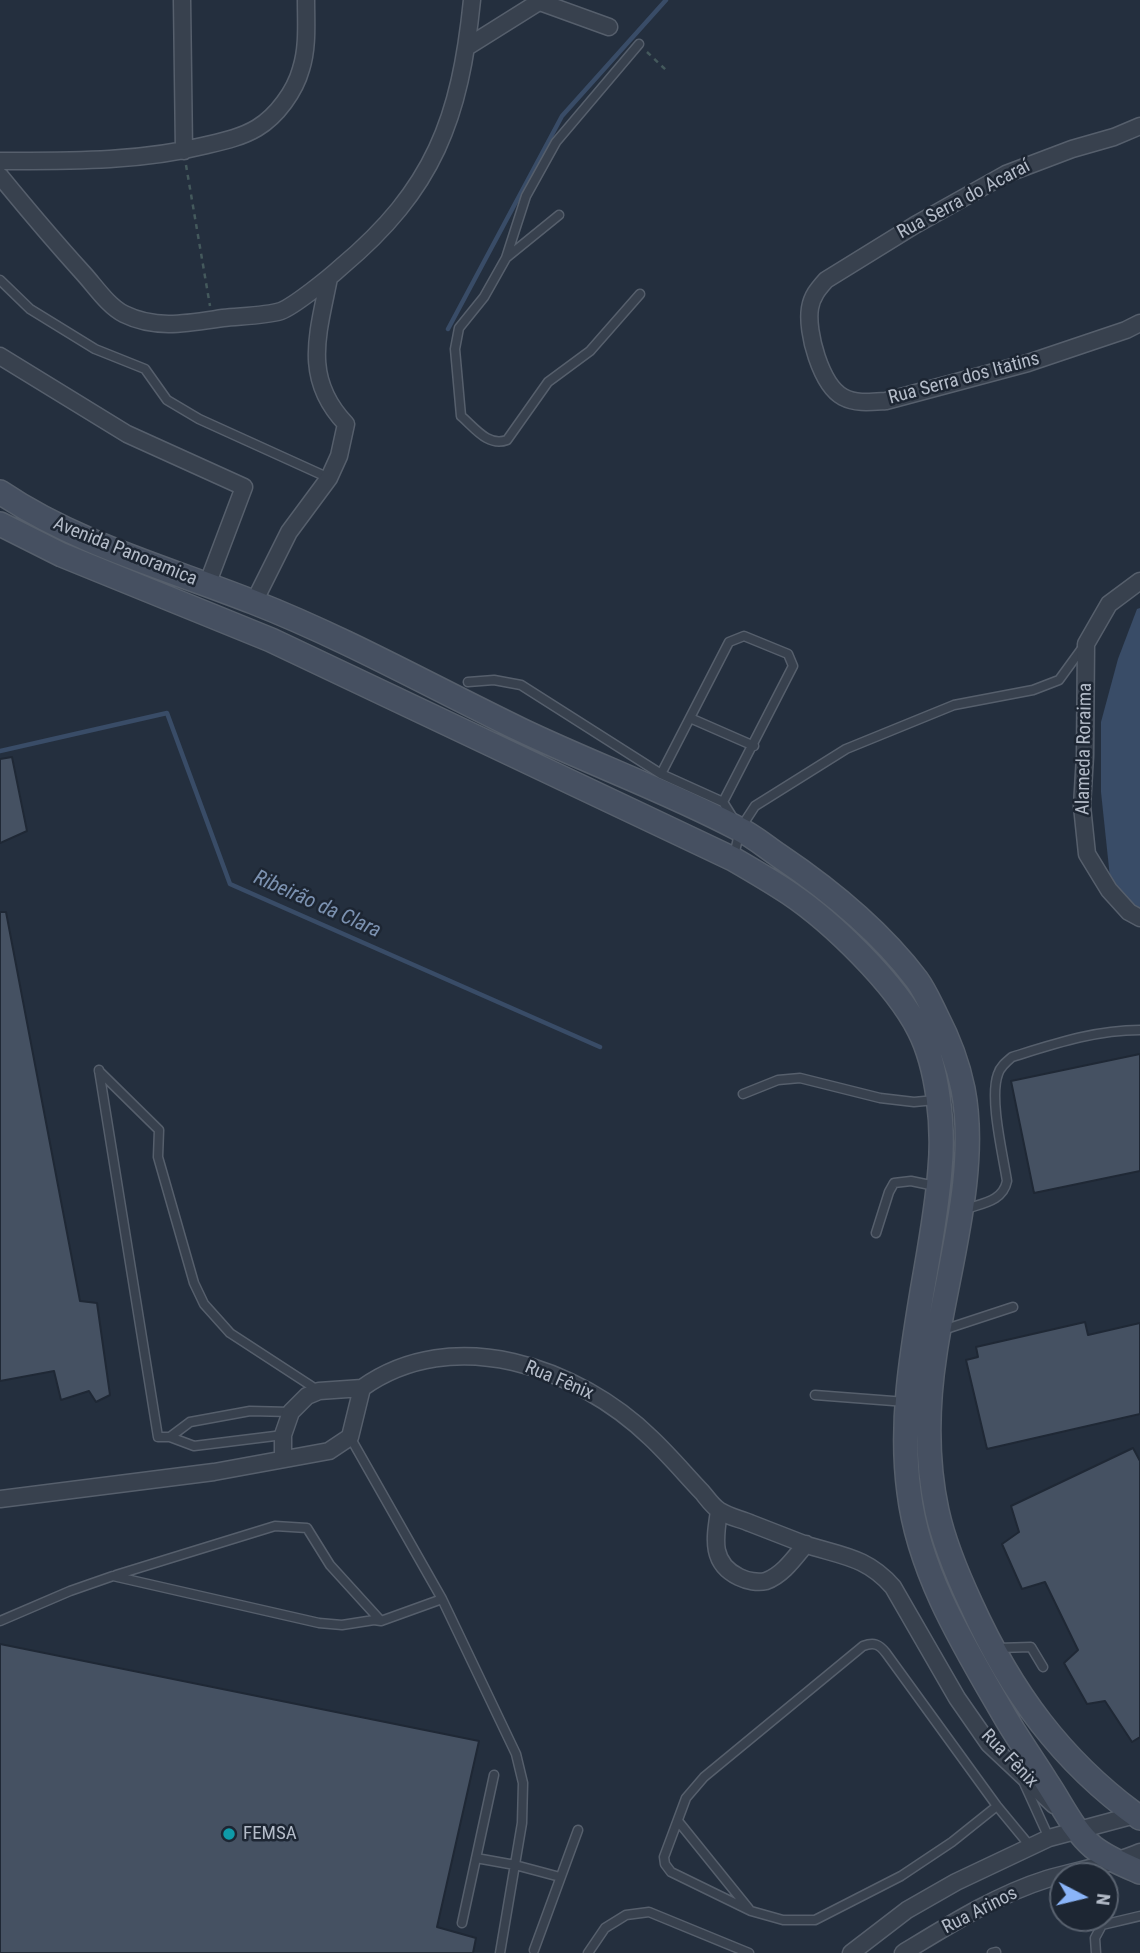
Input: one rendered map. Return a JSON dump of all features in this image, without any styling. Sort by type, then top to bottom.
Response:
[{"type":"main road","name":"Avenida Panoramica","points":[[0,492],[26,510],[69,533],[317,629],[526,733],[740,829],[796,867],[888,945],[921,985],[946,1034],[963,1089],[968,1145],[930,1397],[929,1454],[937,1511],[952,1563],[991,1649],[1047,1732],[1073,1762],[1138,1816]]},
{"type":"main road","name":"Avenida Panoramica","points":[[0,524],[62,555],[244,628],[733,859],[790,894],[828,924],[900,1000],[919,1029],[929,1053],[938,1100],[941,1167],[909,1367],[905,1442],[916,1534],[936,1587],[977,1668],[1012,1729],[1077,1830],[1091,1845],[1140,1872]]},
{"type":"street","points":[[182,0],[184,151]]},
{"type":"street","points":[[0,161],[105,160],[153,156],[235,138],[257,128],[273,116],[289,96],[301,71],[306,45],[306,0]]},
{"type":"street","points":[[0,176],[53,241],[122,313],[147,322],[174,325],[281,311],[329,278],[374,239],[401,209],[425,172],[446,132],[460,83],[472,0]]},
{"type":"street","points":[[467,47],[541,1],[609,27]]},
{"type":"street","name":"Rua Serra do Acaraí","points":[[810,306],[815,293],[834,274],[1006,174],[1140,126]]},
{"type":"street","points":[[254,603],[289,532],[329,478],[339,456],[346,424],[327,402],[317,371],[317,344],[329,278]]},
{"type":"street","name":"Rua Serra dos Itatins","points":[[810,306],[811,333],[827,384],[840,396],[865,402],[886,401],[1028,363],[1140,323]]},
{"type":"street","points":[[0,356],[127,434],[244,487],[207,585]]},
{"type":"street","name":"Alameda Roraima","points":[[1140,581],[1109,604],[1086,644],[1086,756],[1082,806],[1087,854],[1110,890],[1129,912],[1140,918]]},
{"type":"street","name":"Rua Fênix","points":[[362,1388],[410,1363],[473,1356],[541,1369],[570,1381],[610,1404],[649,1436],[719,1511],[806,1544],[862,1561],[882,1574],[957,1698],[989,1744],[1077,1830]]},
{"type":"street","points":[[0,1499],[214,1472],[329,1451],[350,1437],[362,1388],[319,1391],[307,1396],[291,1412],[283,1436],[284,1458]]},
{"type":"street","points":[[719,1511],[715,1546],[718,1557],[724,1567],[743,1579],[758,1582],[775,1576],[806,1544]]},
{"type":"street","name":"Rua Arinos","points":[[851,1953],[907,1909],[956,1882],[1049,1838],[1138,1816]]},
{"type":"street","name":"Rua Arinos","points":[[903,1953],[922,1948],[994,1901],[1046,1880],[1140,1852]]},
{"type":"lane","points":[[639,44],[556,142],[526,196],[506,258],[484,297],[460,328],[455,348],[461,416],[490,442],[507,440],[548,382],[590,351],[640,294]]},
{"type":"lane","points":[[506,258],[559,215]]},
{"type":"lane","points":[[0,280],[30,309],[95,349],[145,369],[167,400],[199,419],[329,478]]},
{"type":"lane","points":[[661,774],[729,642],[744,636],[788,654],[793,667],[723,803]]},
{"type":"lane","points":[[733,859],[740,829],[755,806],[846,749],[954,705],[1034,690],[1059,680],[1086,644]]},
{"type":"lane","points":[[468,682],[494,680],[521,685],[661,774],[723,803],[740,829]]},
{"type":"lane","points":[[690,718],[754,746]]},
{"type":"lane","points":[[960,1212],[994,1199],[1006,1188],[995,1085],[1004,1064],[1012,1057],[1074,1038],[1140,1030]]},
{"type":"lane","points":[[283,1436],[194,1446],[170,1437],[158,1437],[99,1070],[159,1130],[158,1157],[194,1283],[204,1304],[230,1333],[319,1391]]},
{"type":"lane","points":[[743,1094],[778,1080],[800,1078],[880,1098],[915,1102],[938,1100]]},
{"type":"lane","points":[[876,1233],[894,1183],[911,1181],[938,1186]]},
{"type":"lane","points":[[938,1332],[1013,1307]]},
{"type":"lane","points":[[815,1395],[907,1402]]},
{"type":"lane","points":[[170,1437],[190,1422],[250,1411],[291,1412]]},
{"type":"lane","points":[[350,1437],[442,1599],[516,1754],[523,1783],[522,1823],[500,1953]]},
{"type":"lane","points":[[0,1621],[113,1576],[275,1526],[307,1528],[330,1565],[381,1621]]},
{"type":"lane","points":[[113,1576],[319,1623],[342,1625],[381,1621],[442,1599]]},
{"type":"lane","points":[[998,1806],[952,1842],[901,1876],[815,1920],[783,1920],[751,1911],[671,1872],[664,1857],[686,1798],[704,1777],[863,1646],[870,1644],[881,1646],[1031,1847]]},
{"type":"lane","points":[[991,1649],[1031,1647],[1043,1667]]},
{"type":"lane","points":[[1020,1774],[1049,1838]]},
{"type":"lane","points":[[462,1923],[494,1775]]},
{"type":"lane","points":[[678,1821],[751,1911]]},
{"type":"lane","points":[[534,1950],[578,1830]]},
{"type":"lane","points":[[476,1858],[561,1877]]},
{"type":"lane","points":[[588,1953],[605,1927],[626,1915],[649,1912],[749,1953]]},
{"type":"lane","points":[[1096,1953],[1096,1933],[1102,1925],[1140,1916]]},
{"type":"path","points":[[639,44],[667,71]]},
{"type":"path","points":[[184,151],[213,320]]},
{"type":"water","points":[[1140,608],[1140,917],[1111,887],[1101,792],[1101,722],[1118,659],[1137,609]]},
{"type":"building","points":[[12,757],[27,831],[0,843],[0,759]]},
{"type":"building","points":[[0,912],[6,912],[80,1301],[97,1303],[110,1395],[96,1402],[89,1391],[61,1400],[54,1371],[0,1381]]},
{"type":"building","points":[[1140,1054],[1140,1171],[1034,1193],[1011,1081]]},
{"type":"building","points":[[1085,1322],[1088,1335],[1140,1323],[1140,1414],[987,1449],[966,1360],[978,1357],[976,1347]]},
{"type":"building","points":[[1133,1448],[1140,1461],[1140,1737],[1132,1742],[1105,1701],[1087,1704],[1064,1663],[1078,1650],[1045,1582],[1022,1589],[1002,1544],[1019,1532],[1011,1506]]},
{"type":"building","name":"FEMSA","points":[[0,1644],[479,1741],[437,1927],[476,1938],[473,1953],[0,1953]]},
{"type":"waterway","points":[[448,329],[562,116],[666,0]]},
{"type":"waterway","name":"Ribeirão da Clara","points":[[0,751],[167,713],[230,884],[600,1047]]},
{"type":"place","name":"FEMSA","points":[[229,1834]]}]
